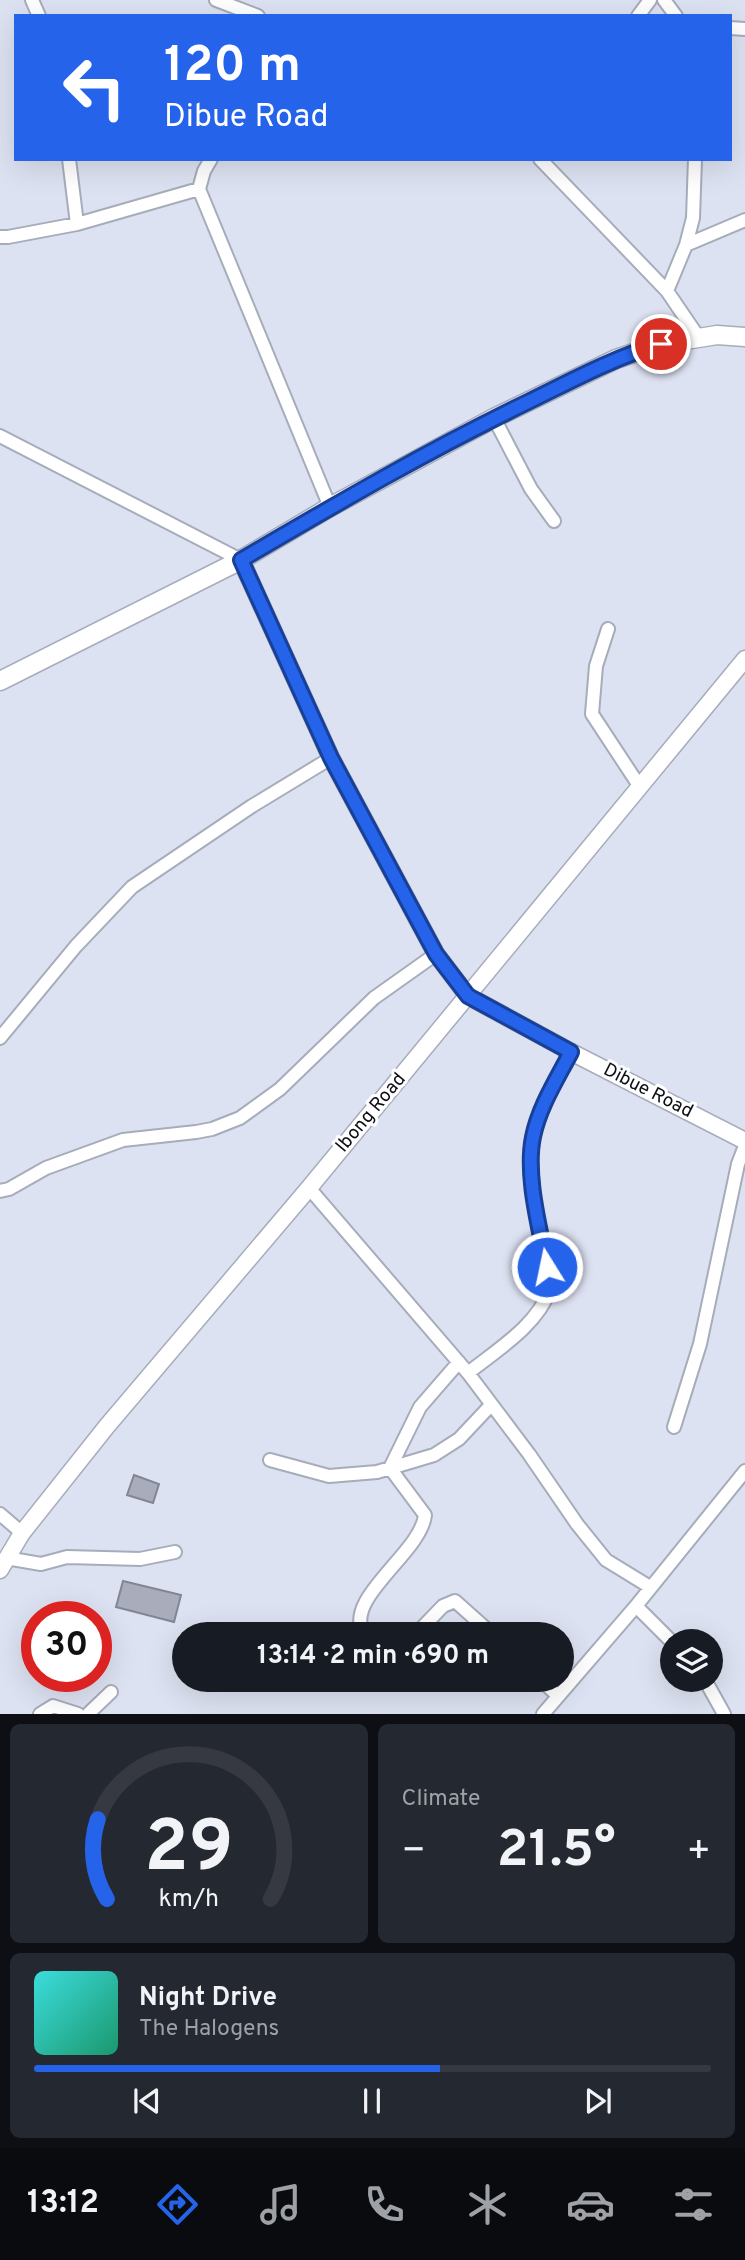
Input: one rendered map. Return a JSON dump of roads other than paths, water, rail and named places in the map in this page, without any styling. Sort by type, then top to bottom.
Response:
[{"type":"main road","points":[[0,681],[241,560],[330,507],[494,418],[636,351],[717,335],[745,338]]},
{"type":"street","points":[[216,0],[253,14]]},
{"type":"street","points":[[69,161],[77,224]]},
{"type":"street","points":[[210,161],[199,188],[330,507]]},
{"type":"street","points":[[542,161],[667,291],[699,338]]},
{"type":"street","points":[[667,291],[686,245],[693,218],[695,161]]},
{"type":"street","points":[[0,237],[77,224],[199,188]]},
{"type":"street","points":[[686,245],[745,220]]},
{"type":"street","points":[[494,418],[531,489],[554,521]]},
{"type":"street","points":[[2,439],[241,560]]},
{"type":"street","name":"Dibue Road","points":[[241,560],[331,758],[436,954],[468,996],[745,1141]]},
{"type":"street","points":[[608,629],[596,666],[592,714],[640,787]]},
{"type":"street","name":"Ibong Road","points":[[3,1564],[22,1533],[107,1426],[309,1188],[745,659]]},
{"type":"street","points":[[0,1038],[76,946],[132,887],[252,806],[331,758]]},
{"type":"street","points":[[0,1191],[9,1189],[46,1168],[123,1140],[212,1129],[240,1118],[280,1089],[374,998],[436,954]]},
{"type":"street","points":[[468,1373],[506,1344],[535,1316],[547,1300],[551,1289],[532,1171],[533,1137],[550,1091],[571,1052]]},
{"type":"street","points":[[674,1427],[700,1344],[738,1164],[745,1146]]},
{"type":"street","points":[[309,1188],[468,1373],[606,1560],[650,1587]]},
{"type":"street","points":[[390,1468],[421,1407],[459,1362]]},
{"type":"street","points":[[270,1460],[329,1476],[377,1472],[434,1455],[459,1439],[491,1405]]},
{"type":"street","points":[[361,1622],[368,1596],[407,1553],[424,1523],[425,1515],[390,1468]]},
{"type":"street","points":[[543,1714],[636,1606],[745,1471]]},
{"type":"street","points":[[0,1514],[22,1533]]},
{"type":"street","points":[[3,1564],[41,1564],[67,1557],[140,1559],[175,1552]]},
{"type":"street","points":[[428,1622],[443,1606],[456,1601],[479,1622]]},
{"type":"street","points":[[636,1606],[660,1630]]},
{"type":"street","points":[[88,1714],[111,1692]]},
{"type":"street","points":[[554,1692],[558,1696]]},
{"type":"street","points":[[712,1692],[724,1714]]},
{"type":"street","points":[[40,1714],[53,1706],[78,1714]]}]
